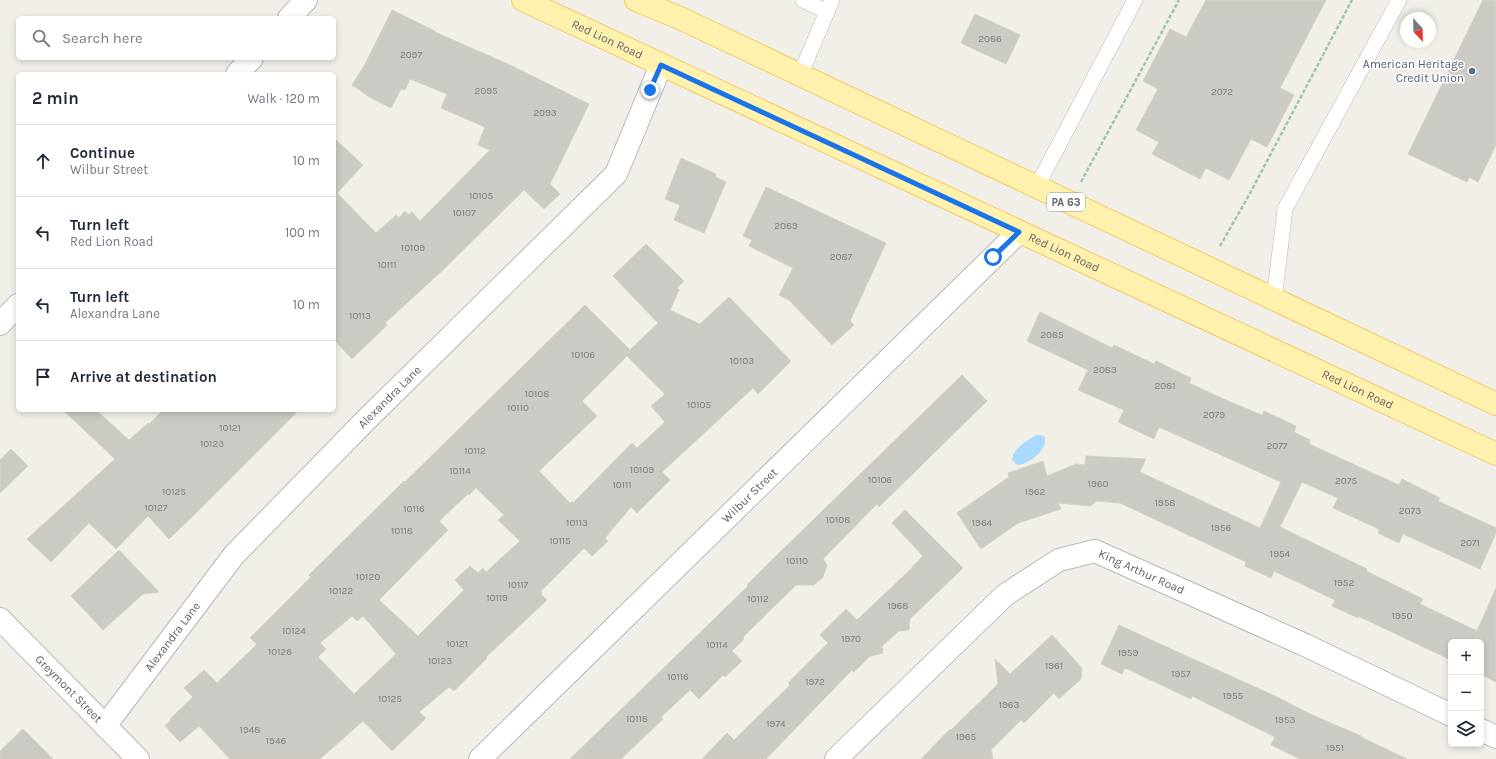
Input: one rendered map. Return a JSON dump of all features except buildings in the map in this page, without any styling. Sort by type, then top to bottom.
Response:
[{"type":"main road","name":"Red Lion Road","points":[[523,0],[1496,454]]},
{"type":"main road","name":"PA 63","points":[[636,0],[800,75],[1036,188],[1496,404]]},
{"type":"street","points":[[291,16],[306,0]]},
{"type":"street","points":[[239,72],[250,60]]},
{"type":"street","name":"Alexandra Lane","points":[[105,726],[234,555],[372,415],[616,174],[661,65]]},
{"type":"street","name":"Wilbur Street","points":[[480,759],[1019,232]]},
{"type":"street","points":[[0,324],[16,307]]},
{"type":"street","name":"King Arthur Road","points":[[836,759],[1006,595],[1059,560],[1095,551],[1305,645],[1448,714]]},
{"type":"street","name":"Greymont Street","points":[[0,619],[138,759]]},
{"type":"street","points":[[1484,731],[1496,737]]},
{"type":"lane","points":[[800,75],[830,6],[803,0]]},
{"type":"lane","points":[[1036,188],[1136,0]]},
{"type":"lane","points":[[1274,300],[1285,209],[1400,0]]},
{"type":"path","points":[[1081,182],[1179,0]]},
{"type":"path","points":[[1219,248],[1248,197],[1352,0]]},
{"type":"water","points":[[1036,435],[1044,436],[1044,446],[1032,459],[1017,465],[1012,460],[1015,452],[1021,445]]},
{"type":"place","name":"American Heritage Credit Union","points":[[1472,71]]},
{"type":"route","points":[[650,90],[661,65],[1019,232],[993,257]]}]
